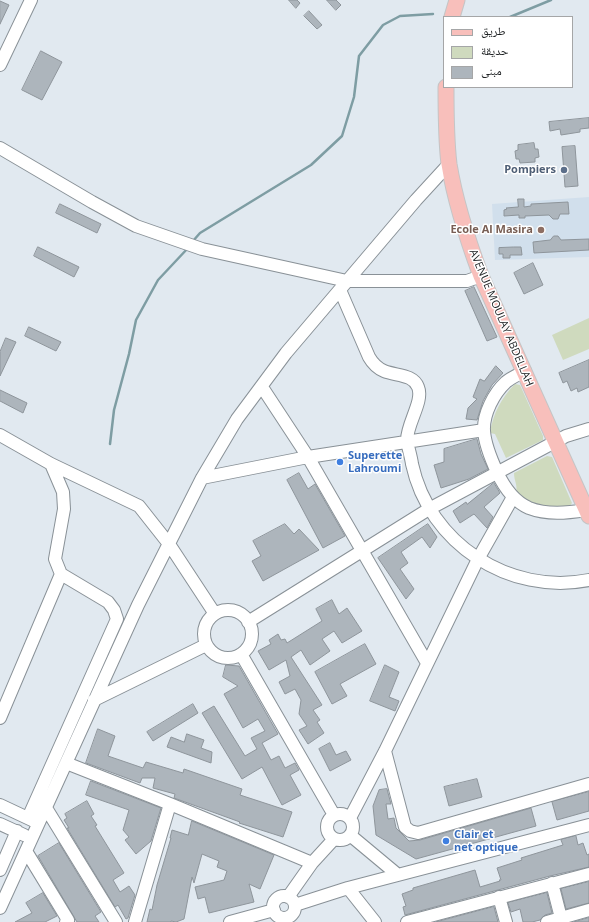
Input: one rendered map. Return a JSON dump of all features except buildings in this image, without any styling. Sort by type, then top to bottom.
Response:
[{"type":"main road","points":[[452,16],[456,0]]},
{"type":"main road","name":"AVENUE MOULAY ABDELLAH","points":[[446,88],[449,164],[469,243],[481,276],[588,513]]},
{"type":"street","points":[[0,65],[31,0]]},
{"type":"street","points":[[0,148],[136,226],[202,249],[344,285],[467,281],[481,276]]},
{"type":"street","points":[[34,821],[46,808],[138,605],[202,478],[237,420],[286,353],[416,200],[449,164]]},
{"type":"street","points":[[344,285],[369,357],[375,366],[385,372],[411,378],[416,381],[420,396],[409,427],[407,441],[413,469],[420,490],[429,509],[440,524],[466,550],[494,568],[536,582],[559,583],[589,580]]},
{"type":"street","points":[[525,371],[514,377],[499,390],[489,408],[484,430],[490,457],[500,479],[513,497],[530,508],[547,512],[588,513]]},
{"type":"street","points":[[262,387],[308,457],[427,663]]},
{"type":"street","points":[[248,622],[429,509],[566,436],[589,429]]},
{"type":"street","points":[[202,478],[308,457],[484,430]]},
{"type":"street","points":[[0,435],[51,464],[139,506],[169,544],[215,614]]},
{"type":"street","points":[[0,908],[32,839],[34,821],[117,619],[114,610],[108,602],[61,574],[55,559],[64,509],[63,492],[51,464]]},
{"type":"street","points":[[350,818],[385,751],[478,559],[513,497]]},
{"type":"street","points":[[0,718],[61,574]]},
{"type":"street","points":[[227,610],[233,610],[244,617],[248,622],[251,637],[248,647],[241,654],[232,658],[222,657],[213,653],[206,645],[204,630],[208,621],[215,614],[227,610]]},
{"type":"street","points":[[94,700],[206,645]]},
{"type":"street","points":[[241,654],[334,815]]},
{"type":"street","points":[[385,751],[405,827],[418,833],[589,784]]},
{"type":"street","points":[[66,764],[170,804],[312,863]]},
{"type":"street","points":[[135,922],[170,804]]},
{"type":"street","points":[[1,807],[34,821]]},
{"type":"street","points":[[46,808],[116,922]]},
{"type":"street","points":[[342,814],[350,818],[353,826],[350,835],[343,839],[334,838],[331,836],[327,829],[328,821],[334,815],[342,814]]},
{"type":"street","points":[[0,824],[32,839]]},
{"type":"street","points":[[281,918],[273,906],[276,900],[282,897],[292,901],[348,888],[589,825]]},
{"type":"street","points":[[0,870],[17,831]]},
{"type":"street","points":[[350,835],[398,875]]},
{"type":"street","points":[[230,922],[281,918],[292,914],[294,912],[292,901],[312,863],[334,838]]},
{"type":"street","points":[[26,851],[68,920],[66,922]]},
{"type":"street","points":[[407,922],[445,917],[499,897],[589,874]]},
{"type":"street","points":[[552,883],[561,918]]},
{"type":"street","points":[[348,888],[375,922]]},
{"type":"street","points":[[499,897],[506,922]]},
{"type":"street","points":[[547,922],[589,910]]},
{"type":"shaded area","name":"Ecole Al Masira","points":[[589,197],[589,257],[495,260],[492,204]]},
{"type":"green space","points":[[589,318],[589,349],[563,360],[552,335]]},
{"type":"green space","points":[[515,384],[520,385],[543,436],[543,440],[506,458],[495,434],[490,433],[493,419],[498,407]]},
{"type":"green space","points":[[547,456],[552,457],[572,503],[569,507],[541,505],[528,501],[516,493],[517,488],[514,473]]},
{"type":"waterway","points":[[512,16],[551,0]]},
{"type":"waterway","points":[[193,241],[200,233],[311,165],[342,136],[354,97],[359,56],[383,25],[400,16],[433,14]]},
{"type":"waterway","points":[[110,444],[114,410],[129,354],[136,320],[158,280],[188,248]]},
{"type":"place","name":"Pompiers","points":[[564,170]]},
{"type":"place","name":"Ecole Al Masira","points":[[541,230]]},
{"type":"place","name":"Superette Lahroumi","points":[[340,462]]},
{"type":"place","name":"Clair et net optique","points":[[446,841]]}]
